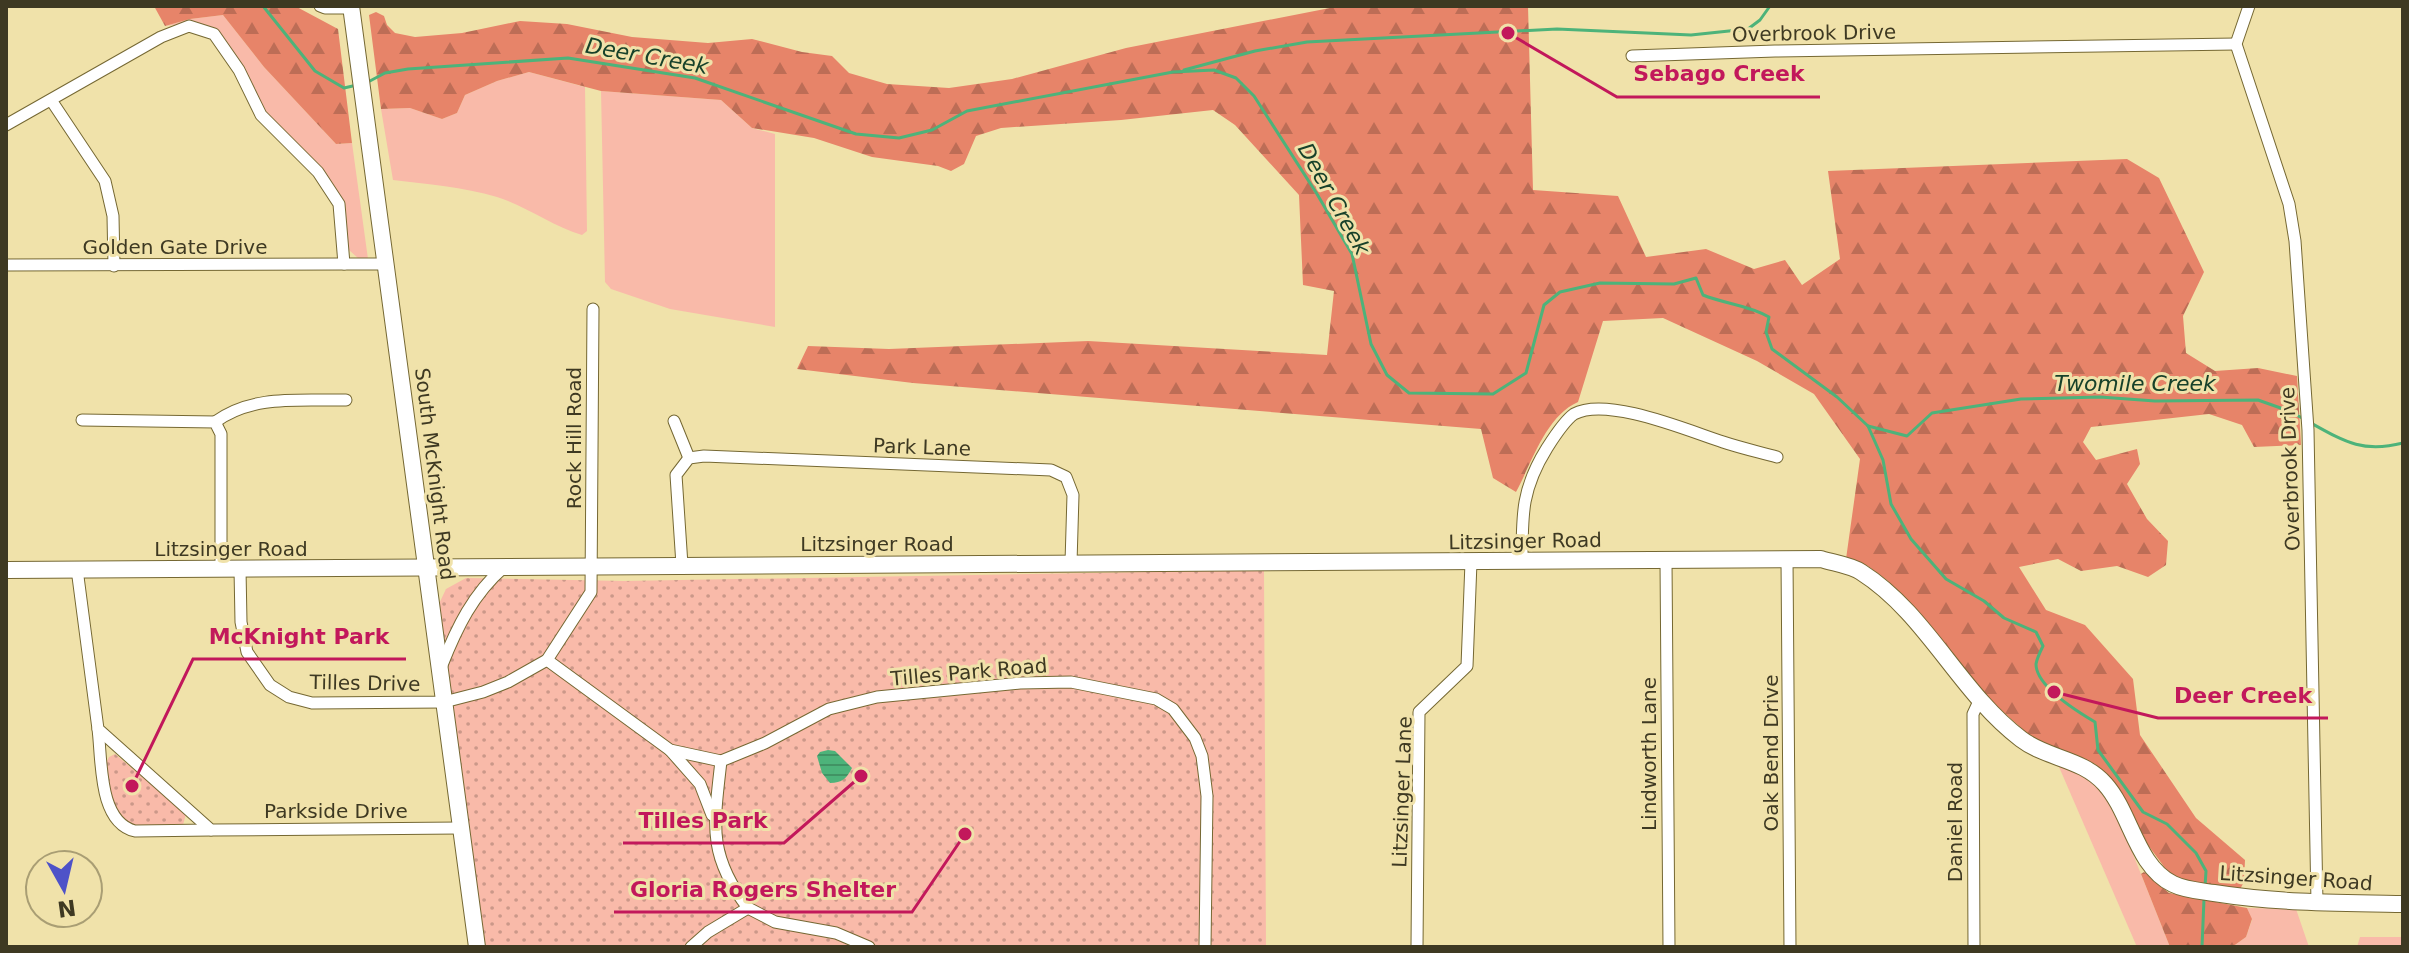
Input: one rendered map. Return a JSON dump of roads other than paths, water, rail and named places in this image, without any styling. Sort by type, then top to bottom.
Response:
[{"type":"street","points":[[320,6],[352,7]]},
{"type":"street","points":[[2236,44],[2249,6]]},
{"type":"street","name":"South McKnight Road","points":[[352,7],[477,947]]},
{"type":"street","points":[[6,125],[161,37],[189,26],[214,34],[239,70],[261,115],[318,172],[339,204],[344,264]]},
{"type":"street","name":"Overbrook Drive","points":[[1632,56],[2236,44],[2289,204],[2295,241],[2308,430],[2317,903]]},
{"type":"street","points":[[51,100],[105,181],[113,216],[114,266]]},
{"type":"street","name":"Golden Gate Drive","points":[[6,265],[384,264]]},
{"type":"street","name":"Rock Hill Road","points":[[592,567],[593,309]]},
{"type":"street","points":[[82,420],[215,422],[231,411],[255,402],[346,400]]},
{"type":"street","points":[[1522,560],[1525,492],[1544,453],[1573,415],[1595,409],[1652,417],[1777,457]]},
{"type":"street","points":[[674,421],[689,458],[676,475],[682,565]]},
{"type":"street","points":[[215,422],[221,434],[221,568]]},
{"type":"street","name":"Park Lane","points":[[689,458],[704,456],[1047,470],[1070,474],[1073,495],[1071,563]]},
{"type":"street","name":"Oak Bend Drive","points":[[1787,559],[1790,947]]},
{"type":"street","name":"Litzsinger Road","points":[[6,570],[1821,559],[1859,570],[1895,598],[1980,699],[2022,740],[2093,772],[2113,795],[2154,868],[2167,881],[2187,888],[2238,897],[2317,903],[2403,904]]},
{"type":"street","name":"Lindworth Lane","points":[[1666,561],[1669,947]]},
{"type":"street","name":"Litzsinger Lane","points":[[1417,947],[1419,712],[1467,666],[1471,562]]},
{"type":"street","points":[[440,669],[468,607],[504,567]]},
{"type":"street","points":[[444,702],[508,682],[547,660],[591,592],[592,567]]},
{"type":"street","name":"Parkside Drive","points":[[77,569],[107,806],[123,827],[135,831],[460,828]]},
{"type":"street","name":"Tilles Drive","points":[[240,569],[241,622],[247,652],[270,685],[289,697],[312,703],[444,702]]},
{"type":"street","points":[[547,660],[670,750],[700,784],[714,822]]},
{"type":"street","name":"Tilles Park Road","points":[[721,761],[765,743],[829,709],[877,697],[1020,683],[1071,682],[1156,699],[1173,709],[1195,738],[1202,756],[1207,796],[1205,947]]},
{"type":"street","name":"Daniel Road","points":[[1974,947],[1973,714],[1980,699]]},
{"type":"street","points":[[98,729],[211,830]]},
{"type":"street","points":[[670,750],[721,761],[714,822],[718,856],[730,884],[748,908],[775,922],[836,933],[869,947]]},
{"type":"street","points":[[691,947],[708,932],[748,908]]},
{"type":"waterway","name":"Deer Creek","points":[[263,6],[315,71],[344,88],[357,85]]},
{"type":"waterway","points":[[1184,70],[1255,51],[1307,42],[1557,29],[1691,35],[1748,29],[1760,20],[1770,6]]},
{"type":"waterway","name":"Deer Creek","points":[[368,82],[385,73],[408,69],[568,58],[695,78],[856,134],[899,138],[932,130],[967,111],[1173,72],[1214,70],[1236,78],[1254,96],[1317,194],[1352,254],[1371,344],[1387,375],[1409,393],[1493,394],[1526,373],[1544,305],[1560,292],[1600,283],[1674,284],[1696,278],[1703,295],[1769,317],[1766,332],[1772,349],[1837,397],[1868,426],[1883,460],[1891,504],[1911,539],[1946,579],[1984,601],[2004,618],[2036,632],[2043,646],[2036,664],[2043,681],[2059,698],[2095,722],[2098,750],[2143,812],[2167,824],[2196,853],[2206,871],[2205,887]]},
{"type":"waterway","name":"Twomile Creek","points":[[1868,426],[1907,436],[1932,413],[2021,399],[2100,397],[2155,401],[2258,400],[2304,419]]},
{"type":"waterway","name":"Twomile Creek","points":[[2311,423],[2355,444],[2377,447],[2403,443]]},
{"type":"waterway","name":"Deer Creek","points":[[2202,947],[2204,899]]},
{"type":"place","name":"Sebago Creek","points":[[1508,33]]},
{"type":"place","name":"Deer Creek","points":[[2054,692]]},
{"type":"place","name":"Tilles Park","points":[[861,776]]},
{"type":"place","name":"McKnight Park","points":[[132,786]]},
{"type":"place","name":"Gloria Rogers Shelter","points":[[965,834]]}]
